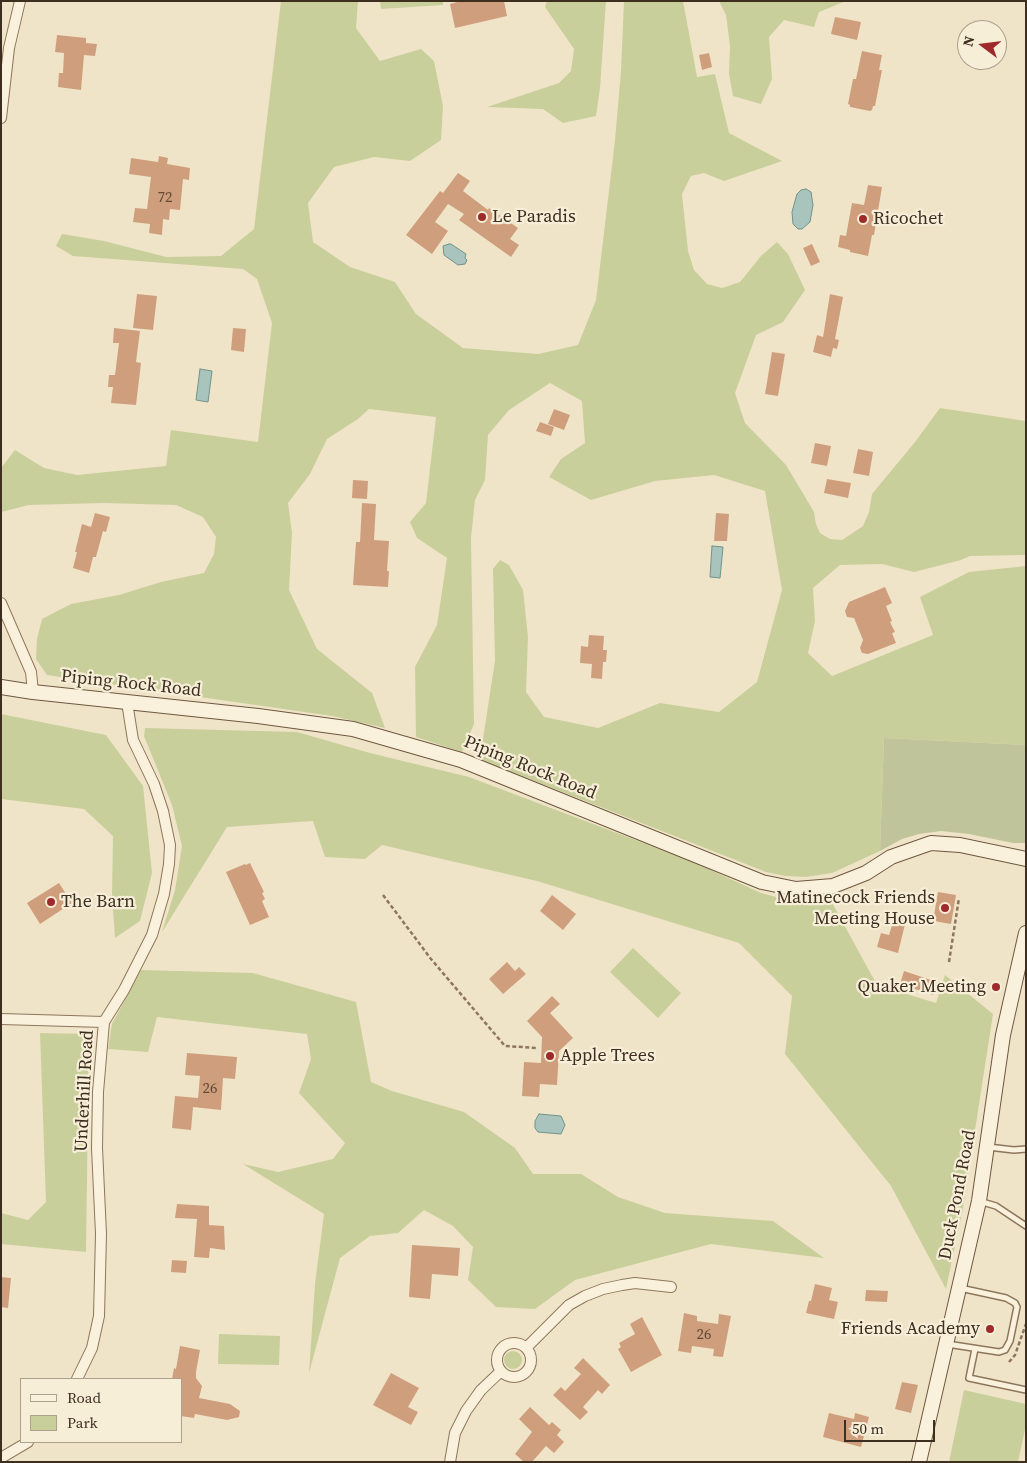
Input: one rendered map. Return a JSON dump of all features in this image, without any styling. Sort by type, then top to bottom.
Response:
[{"type":"street","points":[[1,118],[9,48],[20,1]]},
{"type":"street","points":[[1,603],[31,672],[33,692]]},
{"type":"street","name":"Piping Rock Road","points":[[1,687],[258,716],[353,729],[461,760],[762,882],[796,889],[833,886],[866,873],[891,857],[931,843],[960,844],[1026,859]]},
{"type":"street","name":"Underhill Road","points":[[78,1378],[92,1348],[99,1316],[101,1234],[97,1148],[98,1092],[104,1022],[124,990],[152,935],[164,894],[169,864],[170,845],[163,811],[154,784],[133,740],[127,702]]},
{"type":"street","name":"Duck Pond Road","points":[[919,1462],[979,1201],[1004,1035],[1026,933]]},
{"type":"street","points":[[1010,1002],[1026,981]]},
{"type":"street","points":[[1,1019],[104,1022]]},
{"type":"street","points":[[526,1348],[569,1305],[603,1288],[635,1283],[671,1287]]},
{"type":"street","points":[[516,1343],[526,1348],[531,1360],[528,1369],[524,1373],[520,1376],[510,1376],[501,1371],[498,1360],[501,1350],[510,1344],[516,1343]]},
{"type":"street","points":[[450,1462],[456,1433],[466,1411],[481,1390],[501,1371]]},
{"type":"street","points":[[1,1458],[26,1443]]},
{"type":"lane","points":[[987,1146],[1014,1150],[1026,1149]]},
{"type":"lane","points":[[979,1201],[996,1206],[1026,1226]]},
{"type":"lane","points":[[947,1344],[999,1352],[1005,1350],[1010,1341],[1017,1307],[1015,1303],[1006,1298],[960,1288]]},
{"type":"lane","points":[[975,1349],[968,1378],[1026,1390]]},
{"type":"path","points":[[383,894],[431,959],[505,1046],[537,1048]]},
{"type":"path","points":[[949,962],[959,898]]},
{"type":"green space","points":[[281,1],[358,1],[356,28],[380,61],[421,49],[434,61],[443,106],[441,140],[410,161],[374,157],[334,167],[308,203],[313,242],[350,267],[395,282],[416,314],[463,348],[538,354],[578,345],[596,300],[615,140],[621,71],[624,1],[683,1],[697,77],[715,74],[729,133],[782,161],[724,181],[704,173],[691,176],[682,194],[688,251],[694,270],[707,284],[722,288],[740,282],[761,256],[777,242],[788,254],[805,290],[783,322],[756,335],[735,393],[745,423],[786,465],[814,512],[820,533],[830,539],[842,540],[863,526],[869,512],[872,494],[940,408],[1026,421],[1026,555],[970,556],[914,572],[882,564],[840,565],[813,588],[815,621],[808,653],[832,676],[933,635],[920,597],[969,572],[1026,566],[1026,745],[884,738],[880,851],[832,873],[806,877],[785,876],[766,872],[481,760],[495,661],[493,569],[500,560],[509,565],[523,590],[528,637],[526,692],[544,717],[598,728],[660,703],[719,712],[757,682],[782,590],[765,491],[714,475],[655,481],[591,500],[549,477],[561,459],[585,443],[582,401],[550,383],[509,410],[488,435],[485,480],[475,500],[471,538],[474,724],[462,752],[416,737],[415,667],[437,625],[447,558],[417,538],[410,522],[426,503],[436,417],[369,409],[358,419],[327,439],[310,474],[288,503],[292,533],[289,590],[317,649],[372,693],[385,728],[332,716],[47,675],[36,659],[37,639],[42,619],[71,604],[119,595],[161,582],[204,573],[214,554],[216,537],[203,517],[176,505],[103,503],[29,505],[1,512],[1,468],[15,450],[44,468],[77,475],[166,466],[171,430],[258,442],[272,323],[257,279],[243,269],[73,256],[56,246],[62,234],[104,241],[166,257],[221,256],[254,229]]},
{"type":"green space","points":[[380,1],[443,1],[443,5],[381,9]]},
{"type":"green space","points":[[547,1],[606,1],[600,88],[596,116],[563,123],[543,109],[487,107],[559,83],[571,71],[574,49],[545,7]]},
{"type":"green space","points":[[719,1],[846,1],[819,12],[814,27],[784,20],[769,37],[772,79],[761,104],[733,96],[729,74],[730,46],[726,15]]},
{"type":"green space","points":[[1,714],[106,735],[143,786],[152,873],[140,921],[115,938],[112,895],[113,836],[84,809],[1,799]]},
{"type":"green space","points":[[145,728],[297,732],[370,753],[469,777],[691,861],[761,893],[795,902],[830,899],[877,985],[936,1003],[945,975],[993,1014],[963,1208],[946,1289],[891,1186],[785,1054],[792,996],[739,943],[537,881],[382,845],[365,859],[325,857],[313,821],[227,827],[162,932],[175,890],[182,846],[172,805],[144,736]]},
{"type":"green space","points":[[884,738],[1026,745],[1026,843],[1013,843],[969,834],[941,831],[902,839],[880,851]]},
{"type":"green space","points":[[633,948],[681,993],[658,1018],[610,972]]},
{"type":"green space","points":[[141,970],[253,973],[356,1002],[371,1082],[392,1091],[464,1112],[515,1148],[533,1174],[581,1174],[618,1197],[665,1213],[773,1221],[824,1258],[711,1244],[575,1280],[535,1309],[496,1307],[468,1280],[473,1247],[453,1226],[424,1210],[398,1233],[370,1236],[340,1258],[309,1373],[315,1284],[324,1214],[243,1164],[278,1172],[333,1159],[345,1143],[299,1093],[311,1059],[307,1034],[157,1017],[148,1052],[108,1049],[112,1024]]},
{"type":"green space","points":[[40,1033],[89,1034],[86,1252],[1,1244],[1,1213],[28,1220],[46,1202]]},
{"type":"green space","points":[[219,1334],[280,1336],[279,1365],[218,1364]]},
{"type":"green space","points":[[513,1351],[519,1354],[522,1360],[519,1366],[513,1369],[507,1366],[504,1360],[507,1354]]},
{"type":"green space","points":[[964,1390],[1026,1404],[1026,1425],[1018,1462],[949,1462]]},
{"type":"water","points":[[806,189],[811,192],[813,205],[810,222],[802,229],[798,229],[793,224],[792,212],[797,194],[801,190]]},
{"type":"water","points":[[449,244],[466,254],[465,258],[467,260],[465,264],[458,265],[444,255],[443,246]]},
{"type":"water","points":[[200,369],[212,371],[208,402],[196,400]]},
{"type":"water","points":[[712,546],[723,547],[720,578],[710,577]]},
{"type":"water","points":[[539,1114],[561,1116],[565,1125],[561,1134],[538,1132],[535,1128],[535,1121]]},
{"type":"building","points":[[461,1],[504,1],[507,16],[455,28],[450,4]]},
{"type":"building","points":[[835,17],[861,22],[857,40],[831,34]]},
{"type":"building","points":[[57,35],[86,38],[86,43],[97,44],[95,56],[84,55],[81,90],[58,87],[59,73],[63,73],[64,53],[55,52]]},
{"type":"building","points":[[862,51],[882,55],[879,70],[882,70],[875,106],[870,111],[850,107],[848,104],[853,79],[856,79]]},
{"type":"building","points":[[709,53],[712,67],[702,70],[699,55]]},
{"type":"building","points":[[159,156],[168,158],[167,164],[190,168],[189,180],[183,179],[180,210],[170,209],[169,220],[163,219],[162,235],[149,233],[150,224],[133,222],[135,208],[147,209],[151,177],[129,174],[131,158],[158,162]]},
{"type":"building","points":[[458,173],[470,181],[463,191],[488,210],[489,208],[518,228],[510,239],[519,245],[511,257],[459,220],[464,214],[448,204],[435,222],[448,231],[432,254],[406,235],[440,191],[443,193]]},
{"type":"building","name":"Ricochet","points":[[868,185],[882,187],[874,235],[872,235],[868,256],[838,247],[840,235],[846,236],[852,203],[864,205]]},
{"type":"building","points":[[812,244],[820,262],[811,266],[803,248]]},
{"type":"building","points":[[137,294],[157,296],[153,330],[133,328]]},
{"type":"building","points":[[830,294],[843,297],[835,339],[839,340],[837,349],[833,348],[831,357],[813,352],[817,335],[823,337]]},
{"type":"building","points":[[114,328],[140,331],[136,362],[141,363],[136,405],[111,403],[113,387],[108,387],[109,375],[115,375],[119,343],[113,343]]},
{"type":"building","points":[[233,328],[246,329],[244,352],[231,350]]},
{"type":"building","points":[[772,352],[785,354],[778,396],[765,394]]},
{"type":"building","points":[[554,409],[570,415],[564,430],[548,424]]},
{"type":"building","points":[[540,422],[554,427],[551,436],[536,431]]},
{"type":"building","points":[[815,443],[831,446],[827,466],[811,463]]},
{"type":"building","points":[[858,449],[873,452],[869,476],[853,473]]},
{"type":"building","points":[[827,479],[851,483],[848,498],[824,493]]},
{"type":"building","points":[[353,480],[368,481],[367,499],[352,498]]},
{"type":"building","points":[[362,503],[376,504],[374,540],[389,541],[388,587],[353,585],[356,542],[360,542]]},
{"type":"building","points":[[95,513],[110,517],[106,532],[103,531],[96,557],[93,557],[89,573],[73,568],[82,524],[91,527]]},
{"type":"building","points":[[716,513],[729,514],[727,541],[714,541]]},
{"type":"building","points":[[885,587],[892,603],[886,606],[895,632],[892,633],[896,643],[868,654],[862,653],[860,648],[863,640],[854,618],[847,617],[845,611],[849,602]]},
{"type":"building","points":[[589,635],[604,636],[603,650],[607,650],[606,662],[603,662],[602,679],[591,678],[592,664],[580,663],[581,646],[588,647]]},
{"type":"building","points":[[250,863],[264,892],[262,893],[265,899],[262,901],[269,917],[250,925],[226,872]]},
{"type":"building","name":"The Barn","points":[[59,883],[72,903],[40,924],[27,903]]},
{"type":"building","name":"Matinecock Friends Meeting House","points":[[938,892],[956,895],[951,924],[933,921]]},
{"type":"building","points":[[552,895],[576,914],[563,930],[540,911]]},
{"type":"building","points":[[895,916],[906,920],[898,953],[877,947],[881,933],[889,935]]},
{"type":"building","points":[[507,962],[515,971],[519,967],[526,974],[503,994],[489,979]]},
{"type":"building","points":[[904,971],[937,982],[933,995],[900,984]]},
{"type":"building","name":"Apple Trees","points":[[552,996],[560,1004],[550,1013],[573,1038],[559,1051],[557,1085],[540,1084],[539,1097],[522,1096],[524,1062],[541,1063],[542,1037],[527,1021]]},
{"type":"building","points":[[187,1053],[237,1057],[235,1079],[223,1078],[221,1110],[193,1107],[191,1130],[172,1128],[175,1096],[198,1098],[200,1076],[185,1075]]},
{"type":"building","points":[[177,1204],[209,1206],[209,1225],[224,1226],[225,1250],[210,1248],[209,1258],[194,1257],[197,1219],[175,1218]]},
{"type":"building","points":[[412,1245],[460,1248],[458,1276],[432,1274],[430,1299],[409,1297]]},
{"type":"building","points":[[172,1260],[187,1261],[186,1273],[171,1272]]},
{"type":"building","points":[[1,1277],[11,1278],[8,1308],[1,1307]]},
{"type":"building","points":[[815,1284],[832,1288],[829,1300],[838,1302],[834,1319],[806,1313]]},
{"type":"building","points":[[866,1290],[888,1291],[887,1302],[865,1301]]},
{"type":"building","points":[[684,1313],[697,1316],[697,1321],[718,1324],[719,1314],[731,1316],[723,1357],[713,1356],[714,1349],[692,1346],[691,1353],[678,1351]]},
{"type":"building","points":[[642,1317],[662,1355],[631,1372],[618,1349],[621,1347],[619,1343],[635,1334],[630,1324]]},
{"type":"building","points":[[180,1346],[200,1350],[196,1372],[196,1378],[202,1386],[199,1398],[230,1404],[240,1411],[239,1417],[227,1420],[195,1414],[194,1418],[182,1416],[182,1378],[172,1378],[174,1368],[176,1369]]},
{"type":"building","points":[[583,1358],[610,1385],[602,1394],[598,1390],[583,1407],[588,1412],[580,1420],[553,1395],[561,1387],[565,1391],[581,1374],[574,1368]]},
{"type":"building","points":[[391,1373],[419,1388],[408,1407],[418,1412],[411,1425],[373,1405]]},
{"type":"building","points":[[902,1382],[918,1385],[911,1413],[895,1409]]},
{"type":"building","points":[[530,1407],[549,1425],[552,1422],[561,1430],[557,1435],[564,1442],[554,1453],[546,1446],[532,1462],[524,1462],[515,1454],[532,1432],[519,1419]]},
{"type":"building","points":[[829,1413],[854,1419],[855,1413],[869,1417],[861,1447],[823,1437]]},
{"type":"place","name":"Le Paradis","points":[[482,217]]},
{"type":"place","name":"Ricochet","points":[[863,219]]},
{"type":"place","name":"The Barn","points":[[51,902]]},
{"type":"place","name":"Matinecock Friends Meeting House","points":[[945,908]]},
{"type":"place","name":"Quaker Meeting","points":[[996,987]]},
{"type":"place","name":"Apple Trees","points":[[550,1056]]},
{"type":"place","name":"Friends Academy","points":[[990,1329]]}]
